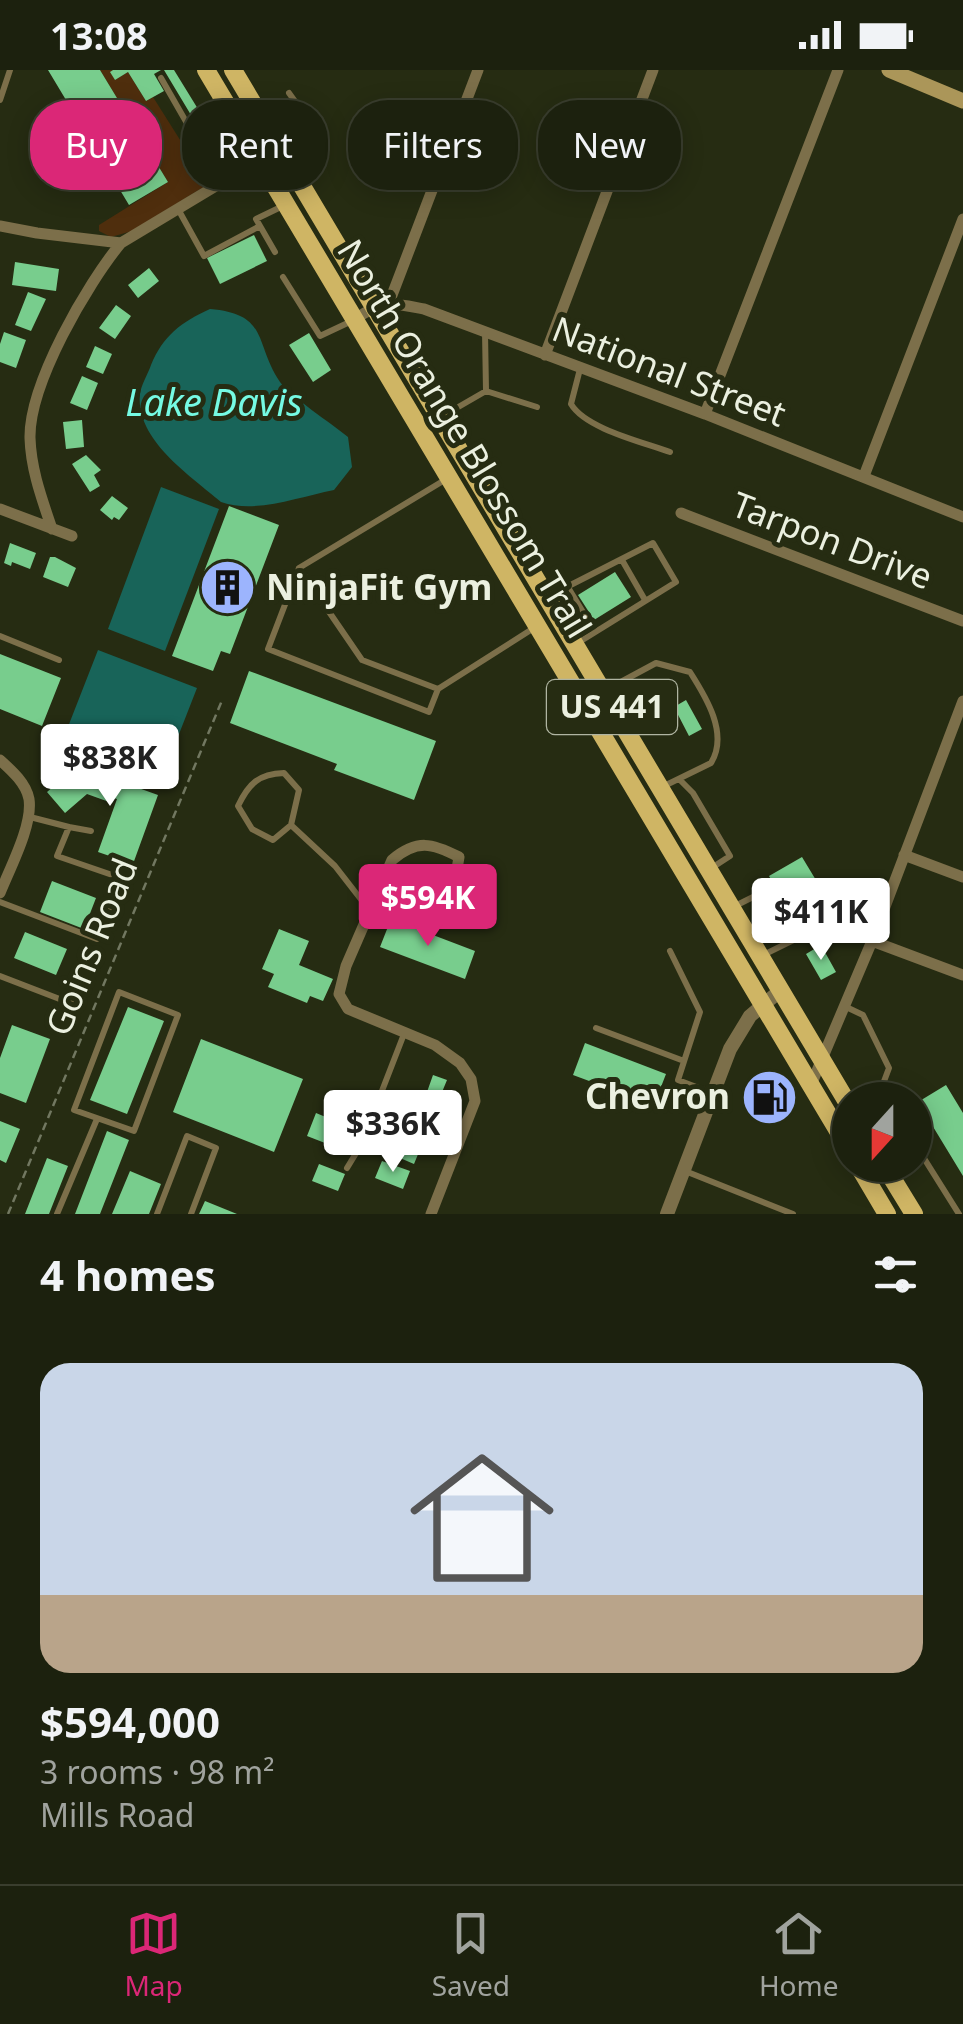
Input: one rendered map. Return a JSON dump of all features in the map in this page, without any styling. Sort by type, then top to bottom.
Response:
[{"type":"main road","name":"North Orange Blossom Trail","points":[[206,70],[224,100]]},
{"type":"main road","points":[[889,70],[963,101]]},
{"type":"main road","name":"North Orange Blossom Trail","points":[[238,73],[253,100]]},
{"type":"main road","name":"North Orange Blossom Trail","points":[[278,190],[832,1121]]},
{"type":"main road","name":"North Orange Blossom Trail","points":[[306,190],[381,305],[440,418],[835,1082]]},
{"type":"main road","points":[[868,1182],[888,1214]]},
{"type":"main road","points":[[894,1182],[914,1214]]},
{"type":"street","points":[[355,319],[381,305],[478,70]]},
{"type":"street","points":[[545,355],[653,70]]},
{"type":"street","points":[[705,414],[838,70]]},
{"type":"street","points":[[52,528],[36,481],[30,435],[55,352],[77,306],[122,243],[210,190]]},
{"type":"street","points":[[864,476],[963,219]]},
{"type":"street","points":[[0,226],[122,243]]},
{"type":"street","name":"National Street","points":[[381,305],[424,309],[705,414],[963,517]]},
{"type":"street","points":[[0,510],[72,536]]},
{"type":"street","name":"Tarpon Drive","points":[[681,513],[963,621]]},
{"type":"street","points":[[553,652],[575,644]]},
{"type":"street","points":[[811,1086],[872,941],[963,701]]},
{"type":"street","points":[[0,760],[17,775],[29,798],[24,831],[1,886]]},
{"type":"street","points":[[370,912],[421,903],[456,875],[459,857],[434,844],[404,850],[392,860],[346,966],[340,994],[348,1009],[435,1045],[460,1063],[471,1080],[475,1101],[431,1214]]},
{"type":"street","points":[[904,855],[963,877]]},
{"type":"street","points":[[872,941],[963,975]]},
{"type":"street","points":[[668,1214],[739,1032],[762,1003],[781,990]]},
{"type":"lane","points":[[0,100],[10,70]]},
{"type":"lane","points":[[161,78],[182,115]]},
{"type":"lane","points":[[290,93],[295,100]]},
{"type":"lane","points":[[274,252],[256,218],[286,204]]},
{"type":"lane","points":[[178,209],[204,256],[260,226]]},
{"type":"lane","points":[[283,277],[320,336],[355,319]]},
{"type":"lane","points":[[485,332],[486,392]]},
{"type":"lane","points":[[580,369],[572,404],[577,414],[670,452]]},
{"type":"lane","points":[[440,418],[486,392],[537,407]]},
{"type":"lane","points":[[449,477],[299,568],[268,649],[430,712],[438,690],[538,625]]},
{"type":"lane","points":[[547,598],[653,544],[676,582],[575,644]]},
{"type":"lane","points":[[622,560],[645,600]]},
{"type":"lane","points":[[299,568],[362,660],[438,690]]},
{"type":"lane","points":[[568,589],[595,632]]},
{"type":"lane","points":[[0,636],[59,660]]},
{"type":"lane","points":[[603,692],[656,663],[690,672],[705,696],[716,726],[717,748],[710,763],[660,788]]},
{"type":"lane","points":[[284,773],[300,790],[291,825],[273,840],[252,828],[238,806],[246,788],[263,774],[284,773]]},
{"type":"lane","points":[[679,779],[692,792],[730,856],[709,870]]},
{"type":"lane","points":[[26,816],[92,831]]},
{"type":"lane","points":[[291,825],[335,866],[370,912]]},
{"type":"lane","points":[[0,902],[97,939],[121,878],[57,856],[69,826]]},
{"type":"lane","points":[[732,908],[761,893],[790,941]]},
{"type":"lane","points":[[760,956],[826,924],[872,941]]},
{"type":"lane","points":[[670,951],[700,1012],[678,1080],[714,1094]]},
{"type":"lane","points":[[0,976],[70,1003],[78,983]]},
{"type":"lane","points":[[119,992],[178,1015],[134,1132],[97,1120],[74,1110],[119,992]]},
{"type":"lane","points":[[844,1006],[863,1015],[888,1068],[883,1082]]},
{"type":"lane","points":[[596,1028],[684,1062]]},
{"type":"lane","points":[[346,1168],[361,1145],[404,1032]]},
{"type":"lane","points":[[58,1214],[97,1120]]},
{"type":"lane","points":[[157,1214],[187,1136],[216,1148],[191,1214]]},
{"type":"lane","points":[[684,1170],[793,1214]]},
{"type":"lane","points":[[932,1170],[960,1214]]},
{"type":"path","name":"Goins Road","points":[[8,1214],[222,698]]},
{"type":"shaded area","points":[[100,70],[113,70],[115,80],[128,72],[145,100],[118,100]]},
{"type":"shaded area","points":[[162,111],[182,143],[182,190],[199,190],[132,231],[111,237],[99,231],[99,225],[155,190],[162,190],[168,182],[162,172]]},
{"type":"water","name":"Lake Davis","points":[[210,309],[243,317],[252,324],[285,388],[348,437],[352,467],[334,490],[263,505],[221,502],[156,442],[141,411],[143,383],[167,338]]},
{"type":"water","points":[[161,487],[219,509],[165,651],[108,629]]},
{"type":"water","points":[[98,650],[197,688],[163,775],[64,737]]},
{"type":"building","points":[[48,70],[100,70],[118,100],[66,100]]},
{"type":"building","points":[[161,70],[154,74],[164,91],[145,100],[128,72],[115,80],[110,72]]},
{"type":"building","points":[[164,70],[174,70],[192,100],[182,100]]},
{"type":"building","points":[[120,190],[154,190],[129,205]]},
{"type":"building","points":[[254,235],[267,261],[220,284],[207,258]]},
{"type":"building","points":[[15,262],[59,269],[56,291],[12,285]]},
{"type":"building","points":[[149,268],[159,281],[138,298],[128,285]]},
{"type":"building","points":[[28,292],[46,299],[31,331],[15,325]]},
{"type":"building","points":[[116,305],[131,316],[115,339],[99,328]]},
{"type":"building","points":[[4,332],[26,340],[16,368],[0,362]]},
{"type":"building","points":[[309,333],[331,370],[313,382],[289,345]]},
{"type":"building","points":[[95,346],[112,354],[103,374],[86,367]]},
{"type":"building","points":[[82,376],[98,383],[87,410],[70,403]]},
{"type":"building","points":[[82,420],[84,447],[66,449],[63,422]]},
{"type":"building","points":[[86,455],[101,470],[94,475],[100,486],[90,492],[72,464]]},
{"type":"building","points":[[112,496],[128,508],[119,520],[112,520],[100,510]]},
{"type":"building","name":"NinjaFit Gym","points":[[229,506],[279,525],[230,654],[221,651],[213,671],[172,656]]},
{"type":"building","points":[[10,543],[36,553],[30,569],[4,563]]},
{"type":"building","points":[[50,557],[76,568],[68,587],[43,577]]},
{"type":"building","points":[[615,572],[631,597],[594,620],[578,595]]},
{"type":"building","points":[[0,654],[61,678],[42,726],[0,709]]},
{"type":"building","points":[[249,671],[436,741],[414,800],[334,770],[337,764],[230,723]]},
{"type":"building","points":[[686,700],[702,729],[689,736],[674,707]]},
{"type":"building","points":[[77,766],[158,795],[133,864],[98,852],[117,799],[112,803],[87,794],[65,813],[47,792]]},
{"type":"building","points":[[802,857],[831,905],[798,925],[769,876]]},
{"type":"building","points":[[52,881],[96,898],[84,929],[40,912]]},
{"type":"building","points":[[391,919],[475,951],[465,979],[380,947]]},
{"type":"building","points":[[279,929],[309,941],[299,965],[333,979],[323,1001],[310,996],[307,1003],[268,987],[274,974],[262,969]]},
{"type":"building","points":[[25,932],[67,949],[56,975],[14,958]]},
{"type":"building","points":[[821,945],[836,972],[821,980],[806,954]]},
{"type":"building","points":[[128,1007],[164,1021],[127,1114],[90,1100]]},
{"type":"building","points":[[12,1025],[50,1039],[26,1103],[0,1093],[0,1058]]},
{"type":"building","points":[[201,1039],[303,1079],[274,1152],[173,1112]]},
{"type":"building","points":[[585,1043],[666,1074],[654,1105],[573,1075]]},
{"type":"building","points":[[433,1075],[447,1080],[440,1097],[427,1092]]},
{"type":"building","points":[[946,1085],[963,1113],[963,1176],[932,1125],[932,1094]]},
{"type":"building","points":[[316,1113],[333,1120],[325,1143],[307,1136]]},
{"type":"building","points":[[420,1117],[436,1123],[430,1139],[414,1133]]},
{"type":"building","points":[[0,1121],[20,1129],[6,1163],[0,1160]]},
{"type":"building","points":[[107,1131],[129,1140],[100,1214],[75,1214]]},
{"type":"building","points":[[392,1136],[421,1147],[414,1164],[386,1152]]},
{"type":"building","points":[[47,1158],[68,1166],[49,1214],[25,1214]]},
{"type":"building","points":[[382,1161],[410,1171],[403,1189],[375,1178]]},
{"type":"building","points":[[319,1164],[345,1174],[338,1191],[312,1181]]},
{"type":"building","points":[[130,1171],[161,1184],[149,1214],[112,1214]]},
{"type":"building","points":[[205,1201],[237,1214],[199,1214]]},
{"type":"place","name":"NinjaFit Gym","points":[[227,588]]},
{"type":"place","name":"Chevron","points":[[769,1097]]}]
